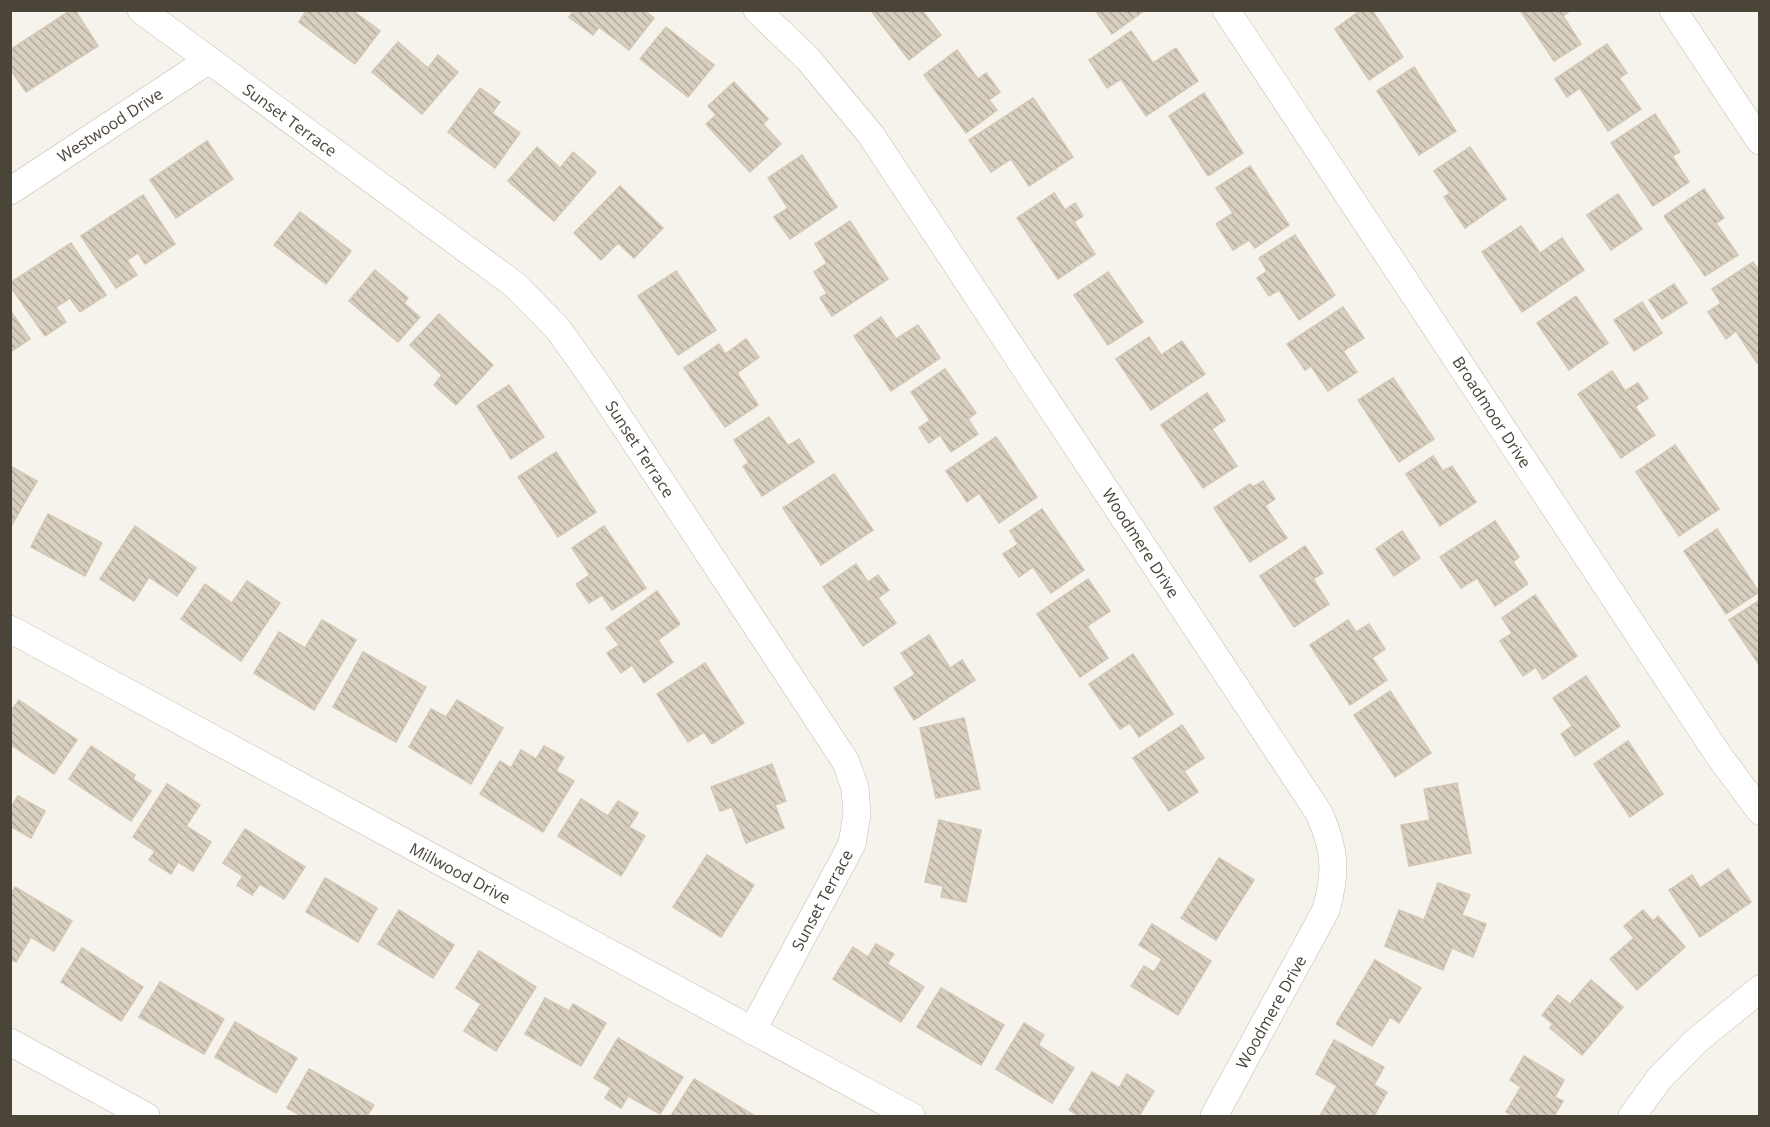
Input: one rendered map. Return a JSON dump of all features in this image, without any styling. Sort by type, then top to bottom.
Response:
[{"type":"street","name":"Sunset Terrace","points":[[141,10],[515,285],[558,329],[595,381],[846,762],[855,788],[857,814],[852,844],[752,1031]]},
{"type":"street","name":"Woodmere Drive","points":[[756,10],[808,59],[871,135],[1319,813],[1329,834],[1334,861],[1332,888],[1326,910],[1214,1116]]},
{"type":"street","name":"Broadmoor Drive","points":[[1226,10],[1700,726],[1760,811]]},
{"type":"street","points":[[1673,10],[1760,141]]},
{"type":"street","name":"Westwood Drive","points":[[10,191],[209,60]]},
{"type":"street","name":"Millwood Drive","points":[[10,628],[911,1116]]},
{"type":"street","points":[[1632,1116],[1659,1079],[1696,1041],[1760,989]]},
{"type":"street","points":[[10,1042],[146,1116]]},
{"type":"building","points":[[71,10],[75,10],[98,46],[26,92],[10,69],[10,50]]},
{"type":"building","points":[[307,10],[352,10],[380,31],[355,64],[299,22]]},
{"type":"building","points":[[574,10],[644,10],[654,18],[629,50],[599,27],[593,35],[569,17]]},
{"type":"building","points":[[874,10],[922,10],[941,35],[909,60],[872,12]]},
{"type":"building","points":[[1095,10],[1145,10],[1112,34]]},
{"type":"building","points":[[1361,10],[1372,10],[1403,57],[1369,80],[1335,29]]},
{"type":"building","points":[[1520,10],[1571,10],[1563,16],[1581,44],[1554,61]]},
{"type":"building","points":[[666,27],[714,65],[688,97],[640,59]]},
{"type":"building","points":[[1131,31],[1153,63],[1176,48],[1198,81],[1146,116],[1121,79],[1107,88],[1089,60]]},
{"type":"building","points":[[398,42],[428,68],[438,55],[458,72],[422,114],[372,72]]},
{"type":"building","points":[[1607,44],[1627,73],[1619,78],[1641,109],[1608,131],[1580,88],[1567,97],[1555,79]]},
{"type":"building","points":[[957,50],[978,79],[986,73],[1000,92],[989,100],[997,110],[966,133],[924,75]]},
{"type":"building","points":[[1414,67],[1456,131],[1419,155],[1377,91]]},
{"type":"building","points":[[734,82],[768,119],[763,124],[781,144],[750,172],[706,124],[716,115],[708,106]]},
{"type":"building","points":[[480,88],[500,102],[492,113],[520,133],[495,168],[448,132]]},
{"type":"building","points":[[1204,93],[1243,153],[1208,176],[1169,116]]},
{"type":"building","points":[[1033,98],[1073,157],[1029,186],[1011,159],[991,172],[969,140]]},
{"type":"building","points":[[1655,114],[1680,152],[1672,156],[1689,182],[1653,206],[1611,143]]},
{"type":"building","points":[[207,141],[233,179],[176,218],[150,180]]},
{"type":"building","points":[[537,147],[560,168],[573,152],[596,172],[554,221],[508,181]]},
{"type":"building","points":[[1470,147],[1506,199],[1465,228],[1444,197],[1450,193],[1434,171]]},
{"type":"building","points":[[802,155],[837,207],[790,239],[774,217],[788,208],[768,178]]},
{"type":"building","points":[[1250,166],[1289,225],[1255,248],[1249,240],[1233,250],[1216,224],[1233,213],[1216,188]]},
{"type":"building","points":[[620,186],[663,228],[634,258],[618,243],[601,260],[574,233]]},
{"type":"building","points":[[1704,189],[1724,218],[1716,223],[1738,255],[1705,276],[1664,216]]},
{"type":"building","points":[[1054,193],[1065,210],[1075,203],[1083,216],[1074,222],[1095,254],[1058,279],[1017,218]]},
{"type":"building","points":[[1618,194],[1642,229],[1611,250],[1587,215]]},
{"type":"building","points":[[143,195],[175,244],[145,264],[138,253],[127,260],[137,275],[116,288],[81,236]]},
{"type":"building","points":[[300,212],[351,251],[326,284],[274,245]]},
{"type":"building","points":[[850,221],[888,279],[832,316],[820,298],[827,293],[814,272],[827,263],[815,244]]},
{"type":"building","points":[[1521,226],[1540,253],[1562,238],[1584,270],[1522,312],[1482,252]]},
{"type":"building","points":[[1295,235],[1335,295],[1299,320],[1279,290],[1269,296],[1257,278],[1267,271],[1259,258]]},
{"type":"building","points":[[71,243],[106,295],[80,312],[70,298],[56,307],[66,322],[45,336],[10,283]]},
{"type":"building","points":[[1753,262],[1760,272],[1760,361],[1757,363],[1736,331],[1726,339],[1708,312],[1721,303],[1712,289]]},
{"type":"building","points":[[375,270],[408,298],[404,303],[420,317],[398,342],[349,301]]},
{"type":"building","points":[[676,271],[716,330],[678,355],[638,296]]},
{"type":"building","points":[[1108,272],[1143,322],[1108,345],[1074,295]]},
{"type":"building","points":[[1674,284],[1687,303],[1662,319],[1649,300]]},
{"type":"building","points":[[1576,296],[1608,343],[1569,370],[1537,323]]},
{"type":"building","points":[[1642,302],[1662,333],[1634,351],[1614,320]]},
{"type":"building","points":[[1343,307],[1364,338],[1343,351],[1357,372],[1328,391],[1311,366],[1305,370],[1287,344]]},
{"type":"building","points":[[10,310],[30,339],[10,352]]},
{"type":"building","points":[[439,314],[493,365],[456,405],[434,385],[442,375],[410,345]]},
{"type":"building","points":[[881,317],[896,339],[918,325],[940,358],[891,391],[854,336]]},
{"type":"building","points":[[1149,337],[1161,355],[1182,341],[1205,374],[1151,410],[1116,359]]},
{"type":"building","points":[[746,339],[759,357],[737,373],[758,405],[725,427],[684,368],[719,344],[725,354]]},
{"type":"building","points":[[945,369],[976,413],[968,419],[978,434],[951,452],[940,435],[929,443],[919,428],[930,420],[911,392]]},
{"type":"building","points":[[1612,371],[1625,391],[1638,383],[1648,398],[1635,407],[1655,435],[1621,458],[1578,394]]},
{"type":"building","points":[[1393,378],[1434,439],[1399,462],[1358,400]]},
{"type":"building","points":[[509,385],[544,437],[511,459],[477,406]]},
{"type":"building","points":[[1207,393],[1225,420],[1212,429],[1237,466],[1203,488],[1161,425]]},
{"type":"building","points":[[769,417],[788,446],[799,439],[814,462],[762,496],[743,466],[749,463],[734,440]]},
{"type":"building","points":[[996,437],[1037,497],[999,523],[979,493],[967,502],[946,471]]},
{"type":"building","points":[[1675,445],[1719,509],[1679,536],[1636,472]]},
{"type":"building","points":[[556,452],[596,512],[558,537],[518,477]]},
{"type":"building","points":[[1433,456],[1443,471],[1452,466],[1476,502],[1440,526],[1406,474]]},
{"type":"building","points":[[10,466],[37,481],[10,528]]},
{"type":"building","points":[[834,474],[873,530],[821,565],[783,508]]},
{"type":"building","points":[[1263,481],[1275,499],[1265,506],[1287,538],[1250,562],[1214,508],[1250,484],[1253,487]]},
{"type":"building","points":[[1042,509],[1084,570],[1051,593],[1033,567],[1019,577],[1003,554],[1018,544],[1010,531]]},
{"type":"building","points":[[48,514],[102,543],[85,576],[31,547]]},
{"type":"building","points":[[1495,521],[1519,557],[1513,562],[1528,584],[1495,606],[1477,578],[1461,588],[1440,557]]},
{"type":"building","points":[[135,526],[196,568],[177,596],[149,577],[134,601],[100,579]]},
{"type":"building","points":[[604,526],[646,588],[612,610],[602,595],[589,603],[576,584],[590,575],[572,548]]},
{"type":"building","points":[[1717,529],[1759,592],[1726,614],[1684,551]]},
{"type":"building","points":[[1402,531],[1420,558],[1394,576],[1376,549]]},
{"type":"building","points":[[1305,546],[1323,573],[1313,579],[1329,604],[1294,627],[1260,576]]},
{"type":"building","points":[[856,564],[868,582],[878,575],[889,590],[878,598],[896,623],[863,646],[823,587]]},
{"type":"building","points":[[1088,579],[1110,611],[1087,626],[1108,658],[1080,677],[1037,614]]},
{"type":"building","points":[[247,581],[280,603],[241,661],[181,619],[205,584],[232,603]]},
{"type":"building","points":[[657,591],[680,624],[658,640],[673,662],[644,683],[632,665],[621,673],[607,653],[619,645],[606,628]]},
{"type":"building","points":[[1535,595],[1577,656],[1543,679],[1536,667],[1523,676],[1500,641],[1512,633],[1502,618]]},
{"type":"building","points":[[1760,600],[1760,666],[1729,620]]},
{"type":"building","points":[[322,620],[356,640],[314,710],[254,673],[279,632],[305,648]]},
{"type":"building","points":[[1348,620],[1356,632],[1369,624],[1385,649],[1372,658],[1387,680],[1350,705],[1310,645]]},
{"type":"building","points":[[929,635],[950,668],[962,660],[975,680],[914,720],[894,688],[915,674],[901,653]]},
{"type":"building","points":[[363,652],[426,687],[396,742],[333,707]]},
{"type":"building","points":[[1133,654],[1173,714],[1139,737],[1130,723],[1120,729],[1089,684]]},
{"type":"building","points":[[705,663],[744,723],[712,744],[704,732],[688,742],[657,694]]},
{"type":"building","points":[[1586,676],[1620,726],[1575,756],[1561,734],[1572,726],[1553,698]]},
{"type":"building","points":[[1390,691],[1431,753],[1395,777],[1354,715]]},
{"type":"building","points":[[19,700],[77,740],[54,774],[10,744],[10,712]]},
{"type":"building","points":[[457,700],[503,728],[471,784],[409,747],[431,709],[446,717]]},
{"type":"building","points":[[964,718],[980,789],[936,798],[920,728]]},
{"type":"building","points":[[1182,725],[1204,758],[1184,771],[1198,792],[1169,811],[1133,758]]},
{"type":"building","points":[[1628,741],[1663,794],[1630,817],[1594,764]]},
{"type":"building","points":[[91,746],[135,775],[133,779],[151,791],[131,821],[69,779]]},
{"type":"building","points":[[544,746],[564,757],[556,771],[574,781],[543,832],[480,794],[500,761],[511,768],[521,750],[536,759]]},
{"type":"building","points":[[772,764],[786,801],[775,805],[784,828],[746,843],[732,807],[720,811],[711,787]]},
{"type":"building","points":[[1457,783],[1471,853],[1409,866],[1401,825],[1430,820],[1424,789]]},
{"type":"building","points":[[167,784],[200,805],[186,826],[211,842],[193,871],[178,862],[171,874],[149,860],[155,851],[133,837]]},
{"type":"building","points":[[18,796],[45,811],[31,838],[10,826],[10,809]]},
{"type":"building","points":[[581,799],[608,816],[618,801],[638,813],[629,827],[645,836],[621,876],[558,836]]},
{"type":"building","points":[[939,820],[981,830],[966,902],[941,897],[943,886],[925,882]]},
{"type":"building","points":[[245,829],[305,867],[284,899],[260,884],[252,895],[237,885],[243,876],[223,863]]},
{"type":"building","points":[[707,855],[754,885],[721,937],[673,907]]},
{"type":"building","points":[[1219,858],[1254,880],[1216,940],[1181,918]]},
{"type":"building","points":[[1728,869],[1751,902],[1700,937],[1669,890],[1692,875],[1700,888]]},
{"type":"building","points":[[325,878],[377,908],[358,942],[306,912]]},
{"type":"building","points":[[1438,883],[1470,895],[1462,915],[1486,924],[1473,957],[1452,948],[1443,970],[1385,946],[1399,910],[1424,920]]},
{"type":"building","points":[[15,887],[72,921],[54,951],[31,937],[16,962],[10,959],[10,895]]},
{"type":"building","points":[[399,910],[454,945],[433,978],[378,944]]},
{"type":"building","points":[[1643,910],[1653,921],[1658,916],[1685,947],[1637,990],[1610,959],[1634,938],[1624,926]]},
{"type":"building","points":[[1152,924],[1211,961],[1178,1015],[1131,986],[1144,966],[1154,972],[1162,959],[1139,945]]},
{"type":"building","points":[[876,944],[894,954],[887,964],[924,987],[901,1022],[833,979],[853,947],[868,957]]},
{"type":"building","points":[[82,948],[143,987],[121,1021],[61,982]]},
{"type":"building","points":[[479,951],[536,987],[496,1051],[464,1031],[481,1004],[456,988]]},
{"type":"building","points":[[1375,960],[1421,988],[1399,1023],[1390,1017],[1372,1046],[1336,1024]]},
{"type":"building","points":[[1591,980],[1623,1007],[1582,1055],[1550,1028],[1553,1024],[1542,1015],[1558,995],[1570,1004]]},
{"type":"building","points":[[160,982],[224,1019],[204,1054],[139,1017]]},
{"type":"building","points":[[941,988],[1004,1025],[981,1065],[917,1027]]},
{"type":"building","points":[[545,998],[569,1011],[573,1004],[606,1023],[581,1066],[525,1034]]},
{"type":"building","points":[[235,1022],[297,1058],[276,1093],[215,1057]]},
{"type":"building","points":[[1024,1023],[1044,1035],[1038,1045],[1074,1068],[1052,1103],[996,1069]]},
{"type":"building","points":[[618,1038],[683,1077],[660,1114],[628,1096],[621,1108],[605,1098],[611,1088],[594,1078]]},
{"type":"building","points":[[1334,1040],[1384,1067],[1374,1085],[1387,1092],[1374,1116],[1320,1116],[1337,1086],[1316,1074]]},
{"type":"building","points":[[1524,1056],[1564,1080],[1555,1097],[1563,1101],[1554,1116],[1514,1116],[1506,1112],[1521,1087],[1510,1080]]},
{"type":"building","points":[[309,1069],[374,1105],[367,1116],[302,1116],[287,1108]]},
{"type":"building","points":[[1092,1072],[1119,1088],[1127,1074],[1154,1091],[1139,1116],[1079,1116],[1069,1110]]},
{"type":"building","points":[[694,1079],[755,1116],[671,1116]]}]
